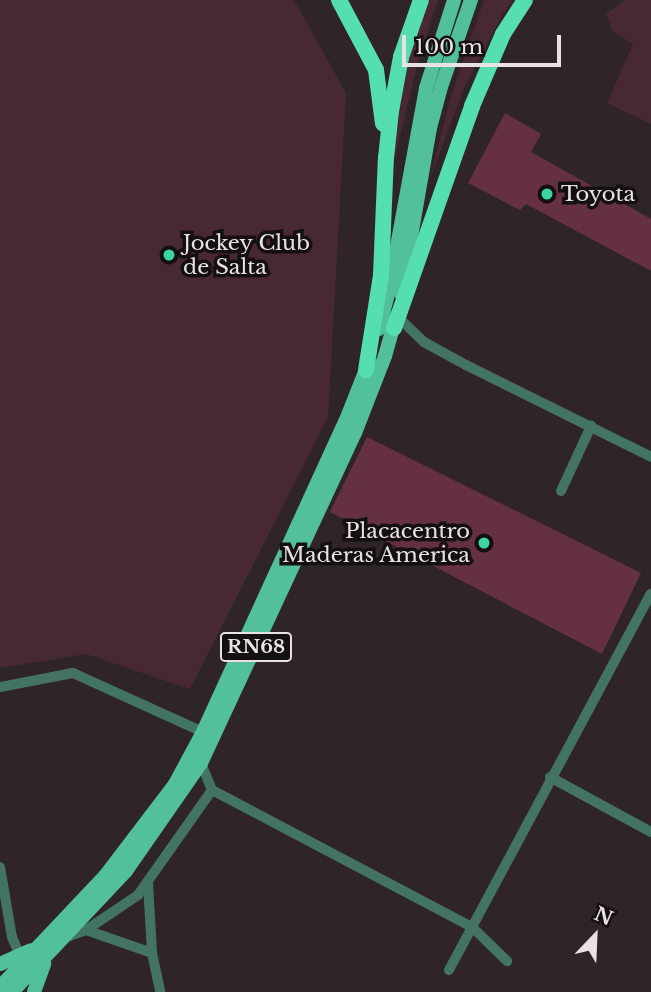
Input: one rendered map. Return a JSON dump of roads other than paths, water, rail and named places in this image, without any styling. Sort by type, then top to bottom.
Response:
[{"type":"highway","points":[[340,0],[376,70],[386,158]]},
{"type":"highway","name":"RN68","points":[[366,370],[381,275],[386,158],[401,57],[421,0]]},
{"type":"highway","name":"RN68","points":[[397,323],[472,106],[503,34],[525,0]]},
{"type":"main road","name":"RN68","points":[[12,992],[144,828],[175,784],[203,732],[366,370],[389,290],[426,89],[454,0]]},
{"type":"main road","name":"RN68","points":[[0,987],[45,950],[67,937],[141,852],[201,763],[355,433],[397,323],[430,128],[444,75],[471,0]]},
{"type":"main road","points":[[1,963],[45,950],[34,990]]},
{"type":"street","points":[[397,323],[424,342],[531,399],[651,457]]},
{"type":"street","points":[[562,491],[590,426]]},
{"type":"street","points":[[449,970],[550,777],[651,594]]},
{"type":"street","points":[[0,687],[73,673],[203,732]]},
{"type":"street","points":[[201,763],[212,790],[472,927],[507,961]]},
{"type":"street","points":[[550,777],[651,832]]},
{"type":"street","points":[[67,937],[86,930],[138,895],[212,790]]},
{"type":"street","points":[[0,867],[12,937],[20,956]]},
{"type":"street","points":[[148,883],[152,953],[160,992]]},
{"type":"street","points":[[86,930],[152,953]]},
{"type":"place","name":"Toyota","points":[[547,194]]},
{"type":"place","name":"Jockey Club de Salta","points":[[169,255]]},
{"type":"place","name":"Placacentro Maderas America","points":[[484,543]]}]
